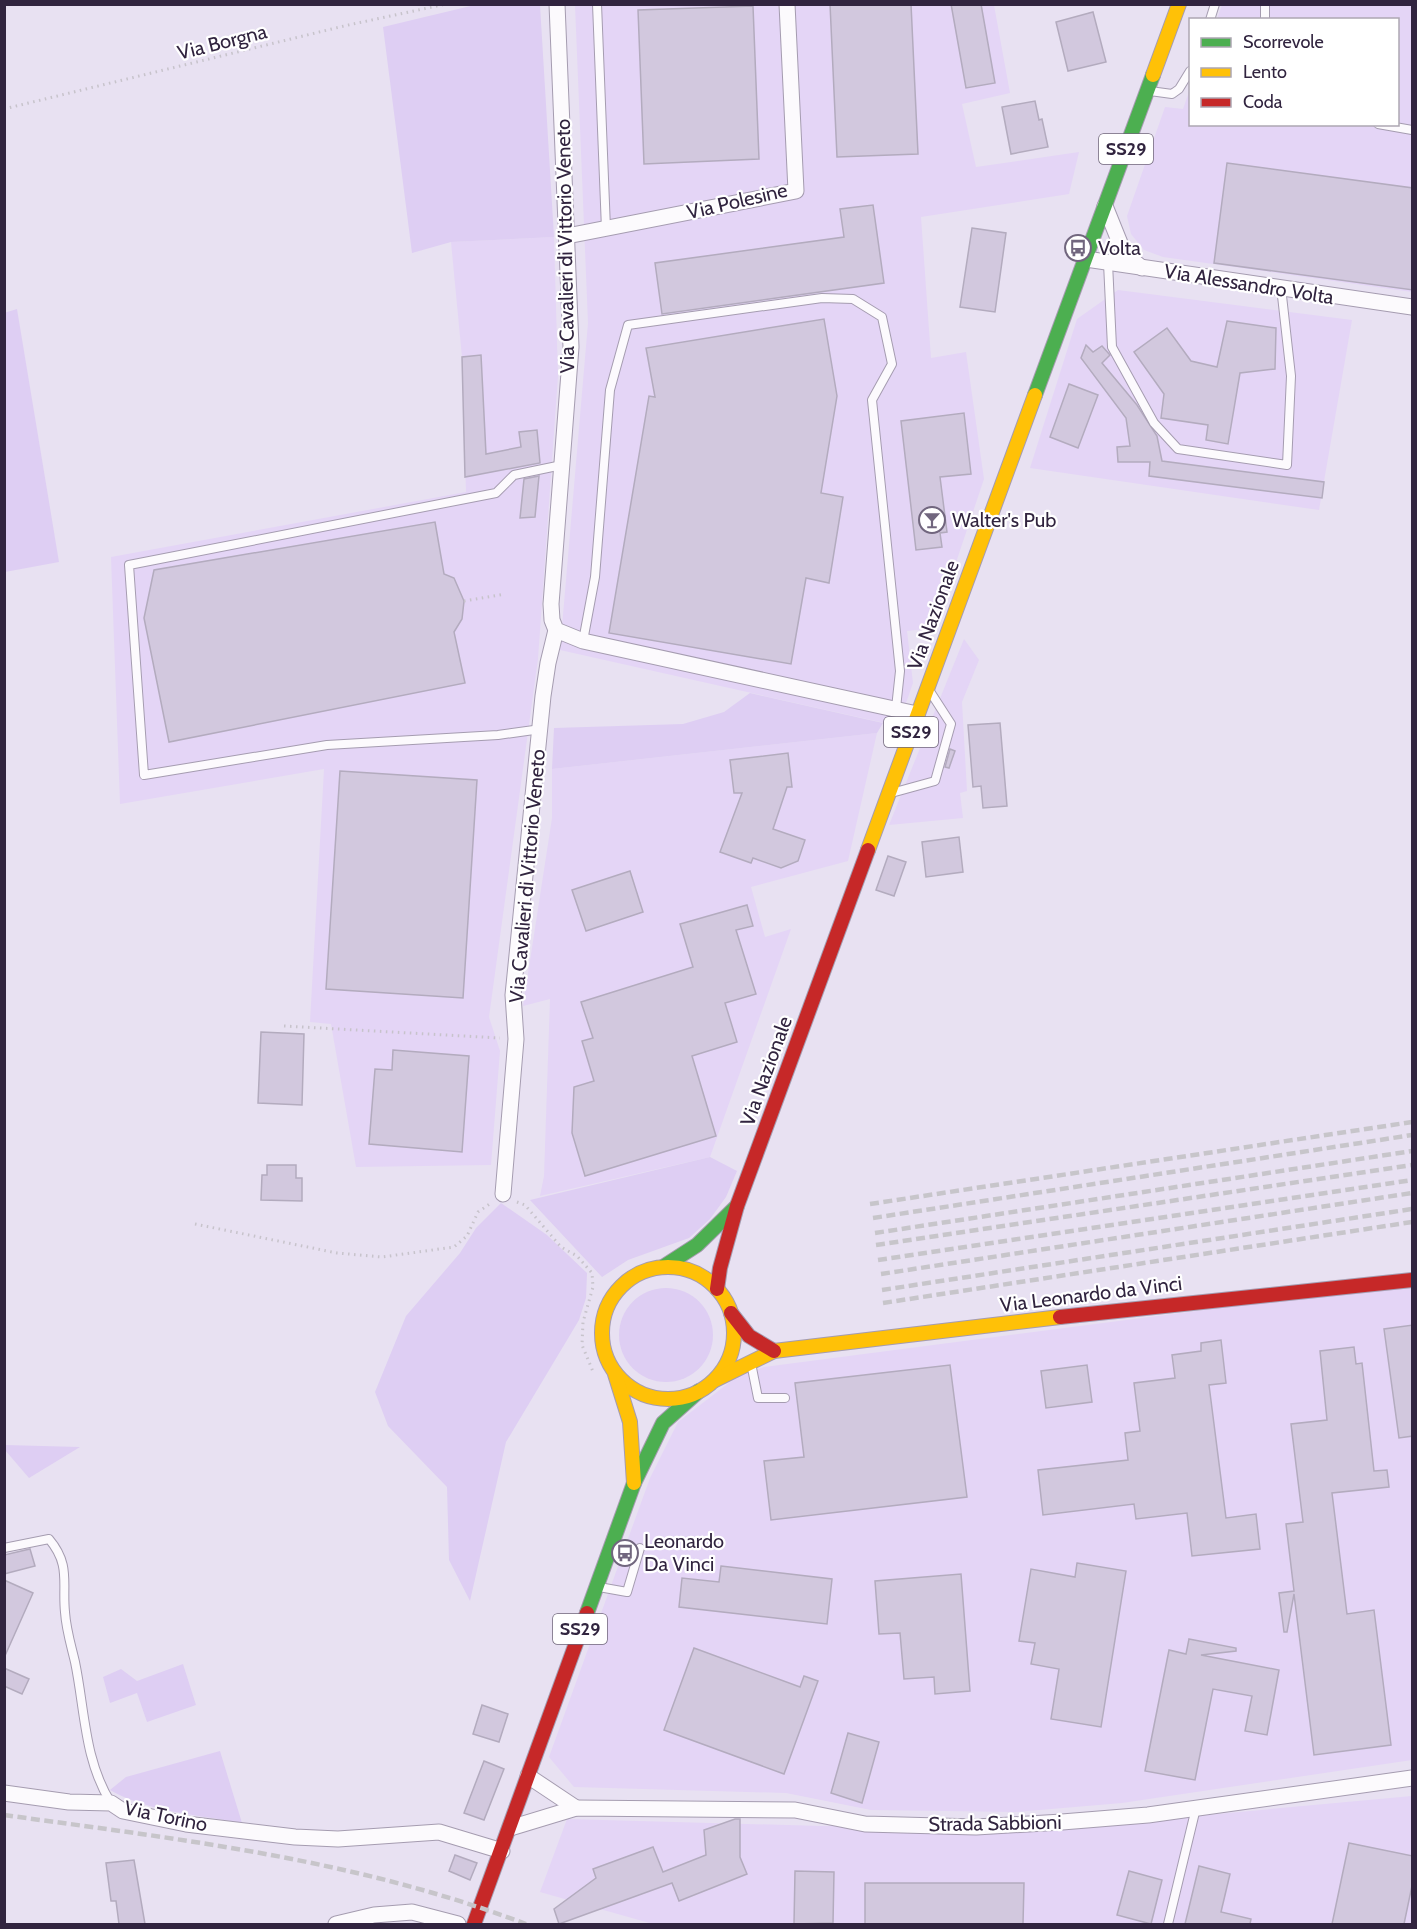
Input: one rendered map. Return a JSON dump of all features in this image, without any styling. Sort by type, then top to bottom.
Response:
[{"type":"main road","name":"Via Nazionale","points":[[717,1289],[718,1271],[732,1232],[736,1206],[1179,4]]},
{"type":"main road","name":"Via Nazionale","points":[[663,1267],[697,1245],[736,1206]]},
{"type":"main road","points":[[731,1313],[734,1338],[731,1351],[715,1380],[699,1391],[675,1399],[652,1398],[633,1389],[614,1372],[603,1347],[605,1310],[618,1290],[632,1277],[663,1267],[681,1268],[698,1274],[717,1289],[731,1313],[749,1336],[774,1351]]},
{"type":"main road","name":"Via Leonardo da Vinci","points":[[715,1380],[774,1351],[1235,1297],[1413,1280]]},
{"type":"main road","name":"SS29","points":[[614,1372],[630,1422],[634,1483]]},
{"type":"main road","name":"SS29","points":[[474,1924],[634,1483],[663,1423],[677,1408],[699,1391]]},
{"type":"street","name":"Via Cavalieri di Vittorio Veneto","points":[[503,1194],[516,1039],[513,995],[548,663],[556,630],[552,620],[551,604],[572,347],[557,4]]},
{"type":"street","name":"Via Polesine","points":[[567,236],[796,190],[787,4]]},
{"type":"street","points":[[1105,206],[1124,253],[1142,268]]},
{"type":"street","name":"Via Alessandro Volta","points":[[1086,259],[1413,307]]},
{"type":"street","points":[[556,630],[583,641],[917,714]]},
{"type":"street","points":[[528,1776],[576,1808]]},
{"type":"street","name":"Strada Sabbioni","points":[[510,1828],[576,1808],[795,1810],[865,1824],[976,1827],[1062,1822],[1196,1808],[1413,1778]]},
{"type":"street","points":[[4,1793],[69,1802],[111,1803]]},
{"type":"street","name":"Via Torino","points":[[111,1803],[123,1811],[196,1825],[338,1839],[439,1832],[502,1851]]},
{"type":"street","points":[[336,1924],[374,1916],[412,1912],[458,1924]]},
{"type":"lane","points":[[597,4],[606,229]]},
{"type":"lane","points":[[1148,91],[1172,94],[1179,89],[1189,74]]},
{"type":"lane","points":[[1390,126],[1413,130]]},
{"type":"lane","points":[[1108,263],[1112,347],[1154,423],[1178,449],[1287,465],[1291,376],[1281,287]]},
{"type":"lane","points":[[583,641],[595,577],[610,390],[628,325],[822,298],[854,299],[882,317],[892,364],[872,400],[900,671],[896,708]]},
{"type":"lane","points":[[542,729],[498,735],[327,746],[144,775],[129,565],[496,493],[514,474],[562,465]]},
{"type":"lane","points":[[888,794],[935,781],[951,724],[927,687]]},
{"type":"lane","points":[[751,1362],[758,1398],[785,1398]]},
{"type":"lane","name":"Via Torino","points":[[4,1548],[49,1539],[59,1551],[66,1577],[64,1610],[67,1632],[83,1721],[101,1787],[111,1803]]},
{"type":"lane","points":[[595,1587],[627,1592],[640,1548]]},
{"type":"lane","points":[[1168,1924],[1196,1808]]},
{"type":"path","name":"Via Borgna","points":[[4,109],[344,26],[446,4]]},
{"type":"path","points":[[464,601],[505,594]]},
{"type":"path","points":[[284,1026],[516,1039]]},
{"type":"path","points":[[195,1224],[337,1253],[382,1257],[454,1247],[467,1236],[478,1212],[503,1194],[525,1206],[561,1247],[577,1256],[592,1273],[593,1287],[583,1322],[582,1345],[598,1382]]},
{"type":"shaded area","points":[[479,4],[540,5],[554,237],[451,242],[412,253],[383,27]]},
{"type":"shaded area","points":[[575,5],[994,5],[1010,93],[962,104],[976,167],[1079,152],[1069,194],[921,217],[931,358],[966,352],[984,479],[934,628],[907,631],[913,683],[898,726],[560,650],[588,323]]},
{"type":"shaded area","points":[[1222,5],[1412,5],[1412,292],[1163,257],[1144,250],[1131,234],[1127,216],[1165,107],[1183,109],[1189,92],[1189,126],[1399,126],[1399,18],[1217,18]]},
{"type":"shaded area","points":[[554,237],[558,376],[538,659],[489,1017],[500,1051],[491,1165],[356,1167],[331,1024],[310,1022],[324,769],[120,804],[111,557],[466,492],[462,357],[451,242]]},
{"type":"shaded area","points":[[1118,290],[1352,320],[1319,510],[1030,468],[1077,319]]},
{"type":"shaded area","points":[[17,309],[59,562],[5,572],[4,313]]},
{"type":"shaded area","points":[[964,639],[979,660],[962,702],[967,791],[960,793],[963,818],[889,825]]},
{"type":"shaded area","points":[[750,693],[883,723],[877,733],[552,769],[554,728],[683,724],[724,712]]},
{"type":"shaded area","points":[[877,733],[848,861],[751,887],[765,937],[791,929],[710,1157],[540,1196],[544,1176],[550,999],[523,1006],[552,818],[552,769]]},
{"type":"shaded area","points":[[710,1157],[737,1171],[726,1197],[710,1219],[689,1238],[628,1260],[602,1277],[530,1200]]},
{"type":"shaded area","points":[[501,1203],[547,1235],[587,1273],[586,1298],[579,1320],[506,1442],[470,1601],[449,1560],[447,1487],[388,1426],[375,1392],[406,1316],[460,1253],[476,1228]]},
{"type":"shaded area","points":[[1412,1283],[1412,1760],[1122,1803],[1015,1812],[871,1810],[786,1793],[574,1787],[549,1757],[650,1478],[678,1422],[739,1375],[764,1367]]},
{"type":"shaded area","points":[[666,1288],[684,1291],[699,1302],[710,1317],[713,1335],[710,1353],[699,1368],[684,1379],[666,1382],[648,1379],[633,1368],[622,1353],[619,1335],[622,1317],[633,1302],[648,1291]]},
{"type":"shaded area","points":[[5,1445],[80,1447],[29,1478],[5,1450]]},
{"type":"shaded area","points":[[183,1664],[196,1705],[147,1722],[137,1693],[110,1703],[103,1677],[121,1669],[137,1681]]},
{"type":"shaded area","points":[[220,1751],[242,1823],[157,1808],[110,1790],[126,1777]]},
{"type":"shaded area","points":[[1412,1796],[1412,1924],[653,1924],[540,1892],[567,1819],[821,1826],[1076,1827]]},
{"type":"building","points":[[830,4],[911,4],[918,154],[837,157]]},
{"type":"building","points":[[951,4],[981,4],[995,83],[966,88]]},
{"type":"building","points":[[753,6],[759,159],[644,164],[638,10]]},
{"type":"building","points":[[1093,12],[1106,62],[1068,71],[1056,22]]},
{"type":"building","points":[[1035,101],[1039,120],[1042,119],[1048,147],[1011,154],[1002,107]]},
{"type":"building","points":[[1227,163],[1413,188],[1413,290],[1214,263]]},
{"type":"building","points":[[873,205],[884,283],[662,314],[655,263],[844,237],[840,209]]},
{"type":"building","points":[[972,228],[1006,233],[995,312],[960,307]]},
{"type":"building","points":[[824,319],[837,396],[821,493],[843,497],[829,583],[806,578],[791,664],[609,633],[649,396],[655,397],[646,348]]},
{"type":"building","points":[[1227,321],[1276,328],[1275,369],[1240,373],[1228,444],[1206,440],[1208,425],[1161,418],[1164,394],[1134,352],[1167,328],[1191,361],[1217,367]]},
{"type":"building","points":[[1086,345],[1093,352],[1102,346],[1110,355],[1102,363],[1137,405],[1157,436],[1162,461],[1324,482],[1322,498],[1149,476],[1150,462],[1118,462],[1117,447],[1130,446],[1126,418],[1081,358]]},
{"type":"building","points":[[481,355],[486,454],[521,447],[519,432],[537,430],[540,463],[465,477],[462,357]]},
{"type":"building","points":[[1069,384],[1098,395],[1078,448],[1050,437]]},
{"type":"building","points":[[964,413],[971,474],[940,477],[947,532],[940,533],[942,547],[916,550],[901,421]]},
{"type":"building","points":[[539,476],[535,517],[520,518],[524,479]]},
{"type":"building","points":[[435,522],[444,574],[454,578],[464,601],[462,619],[454,632],[465,683],[169,742],[144,618],[154,570]]},
{"type":"building","points":[[1000,723],[1007,806],[983,808],[981,786],[973,787],[968,725]]},
{"type":"building","points":[[950,749],[955,751],[949,768],[945,767]]},
{"type":"building","points":[[788,753],[792,787],[787,787],[773,829],[805,840],[798,861],[781,868],[753,858],[751,863],[720,852],[742,793],[734,793],[730,760]]},
{"type":"building","points":[[340,771],[477,780],[463,998],[326,989]]},
{"type":"building","points":[[959,837],[963,872],[926,877],[922,842]]},
{"type":"building","points":[[888,856],[906,862],[894,896],[876,890]]},
{"type":"building","points":[[630,871],[643,912],[586,931],[572,890]]},
{"type":"building","points":[[747,905],[753,926],[736,930],[756,994],[725,1003],[737,1042],[692,1056],[716,1136],[585,1176],[572,1133],[574,1087],[594,1081],[582,1041],[593,1038],[581,1002],[693,967],[680,924]]},
{"type":"building","points":[[261,1032],[304,1034],[302,1105],[258,1103]]},
{"type":"building","points":[[393,1050],[469,1056],[462,1152],[369,1144],[375,1069],[392,1070]]},
{"type":"building","points":[[267,1165],[296,1165],[296,1178],[302,1178],[302,1201],[261,1200],[262,1175],[267,1175]]},
{"type":"building","points":[[1413,1325],[1413,1436],[1399,1438],[1384,1329]]},
{"type":"building","points":[[1221,1340],[1226,1383],[1209,1385],[1226,1518],[1256,1514],[1260,1549],[1192,1556],[1187,1513],[1136,1519],[1134,1504],[1043,1515],[1038,1470],[1128,1460],[1125,1433],[1140,1431],[1134,1383],[1175,1378],[1172,1355],[1201,1351],[1201,1343]]},
{"type":"building","points":[[1354,1347],[1356,1364],[1362,1363],[1374,1471],[1387,1470],[1389,1487],[1332,1493],[1347,1614],[1374,1610],[1391,1745],[1314,1755],[1294,1594],[1287,1632],[1284,1632],[1279,1593],[1294,1591],[1286,1524],[1303,1522],[1291,1424],[1327,1420],[1320,1351]]},
{"type":"building","points":[[950,1365],[967,1497],[771,1520],[764,1461],[804,1457],[795,1383]]},
{"type":"building","points":[[1087,1365],[1092,1402],[1046,1408],[1041,1371]]},
{"type":"building","points":[[30,1549],[35,1566],[4,1574],[4,1555]]},
{"type":"building","points":[[1077,1563],[1126,1571],[1101,1727],[1051,1719],[1059,1669],[1031,1664],[1035,1643],[1019,1641],[1031,1569],[1075,1577]]},
{"type":"building","points":[[721,1566],[832,1579],[827,1624],[679,1607],[682,1578],[719,1582]]},
{"type":"building","points":[[961,1574],[970,1691],[935,1694],[934,1677],[904,1679],[900,1633],[879,1634],[875,1581]]},
{"type":"building","points":[[4,1580],[33,1593],[4,1658]]},
{"type":"building","points":[[1189,1639],[1236,1648],[1236,1651],[1201,1655],[1279,1670],[1267,1735],[1245,1731],[1252,1696],[1213,1689],[1195,1780],[1145,1771],[1169,1650],[1186,1654]]},
{"type":"building","points":[[694,1648],[800,1687],[804,1676],[818,1681],[784,1774],[664,1730]]},
{"type":"building","points":[[4,1668],[29,1679],[22,1694],[4,1686]]},
{"type":"building","points":[[482,1705],[508,1714],[499,1742],[473,1734]]},
{"type":"building","points":[[848,1733],[879,1742],[862,1803],[831,1793]]},
{"type":"building","points":[[484,1761],[504,1769],[484,1820],[464,1813]]},
{"type":"building","points":[[740,1819],[740,1857],[747,1874],[679,1901],[672,1883],[559,1924],[554,1909],[596,1878],[593,1869],[653,1847],[663,1872],[706,1855],[704,1830]]},
{"type":"building","points":[[1349,1843],[1413,1856],[1413,1881],[1404,1924],[1332,1924]]},
{"type":"building","points":[[455,1855],[477,1863],[470,1880],[449,1871]]},
{"type":"building","points":[[134,1860],[145,1924],[119,1924],[116,1901],[111,1901],[106,1863]]},
{"type":"building","points":[[1199,1866],[1230,1874],[1221,1912],[1251,1919],[1250,1924],[1185,1924]]},
{"type":"building","points":[[795,1871],[834,1872],[833,1923],[794,1924]]},
{"type":"building","points":[[1129,1871],[1162,1880],[1151,1924],[1117,1915]]},
{"type":"building","points":[[865,1883],[1024,1883],[1023,1924],[865,1924]]},
{"type":"railway","points":[[870,1204],[1412,1122]]},
{"type":"railway","points":[[873,1218],[1412,1135]]},
{"type":"railway","points":[[875,1233],[1412,1151]]},
{"type":"railway","points":[[876,1245],[1412,1165]]},
{"type":"railway","points":[[878,1260],[1412,1180]]},
{"type":"railway","points":[[881,1274],[1412,1193]]},
{"type":"railway","points":[[882,1290],[1412,1209]]},
{"type":"railway","points":[[883,1303],[1412,1222]]},
{"type":"railway","points":[[4,1815],[268,1854],[397,1883],[526,1924]]},
{"type":"traffic: fast","points":[[1035,395],[1153,75]]},
{"type":"traffic: fast","points":[[663,1267],[697,1245],[737,1206]]},
{"type":"traffic: fast","points":[[587,1613],[634,1483],[663,1423],[699,1391]]},
{"type":"traffic: slow","points":[[1153,75],[1179,4]]},
{"type":"traffic: slow","points":[[868,850],[1035,395]]},
{"type":"traffic: slow","points":[[668,1267],[693,1272],[715,1286],[729,1308],[734,1333],[729,1358],[715,1380],[693,1394],[668,1399],[643,1394],[621,1380],[607,1358],[602,1333],[607,1308],[621,1286],[643,1272],[668,1267]]},
{"type":"traffic: slow","points":[[715,1380],[774,1351],[1060,1317]]},
{"type":"traffic: slow","points":[[615,1374],[630,1422],[634,1483]]},
{"type":"traffic: jam","points":[[717,1289],[720,1268],[737,1206],[868,850]]},
{"type":"traffic: jam","points":[[1060,1317],[1412,1280]]},
{"type":"traffic: jam","points":[[731,1313],[749,1336],[774,1351]]},
{"type":"traffic: jam","points":[[474,1924],[587,1613]]},
{"type":"place","name":"Volta","points":[[1078,248]]},
{"type":"place","name":"Walter's Pub","points":[[932,520]]},
{"type":"place","name":"Leonardo Da Vinci","points":[[625,1553]]}]
